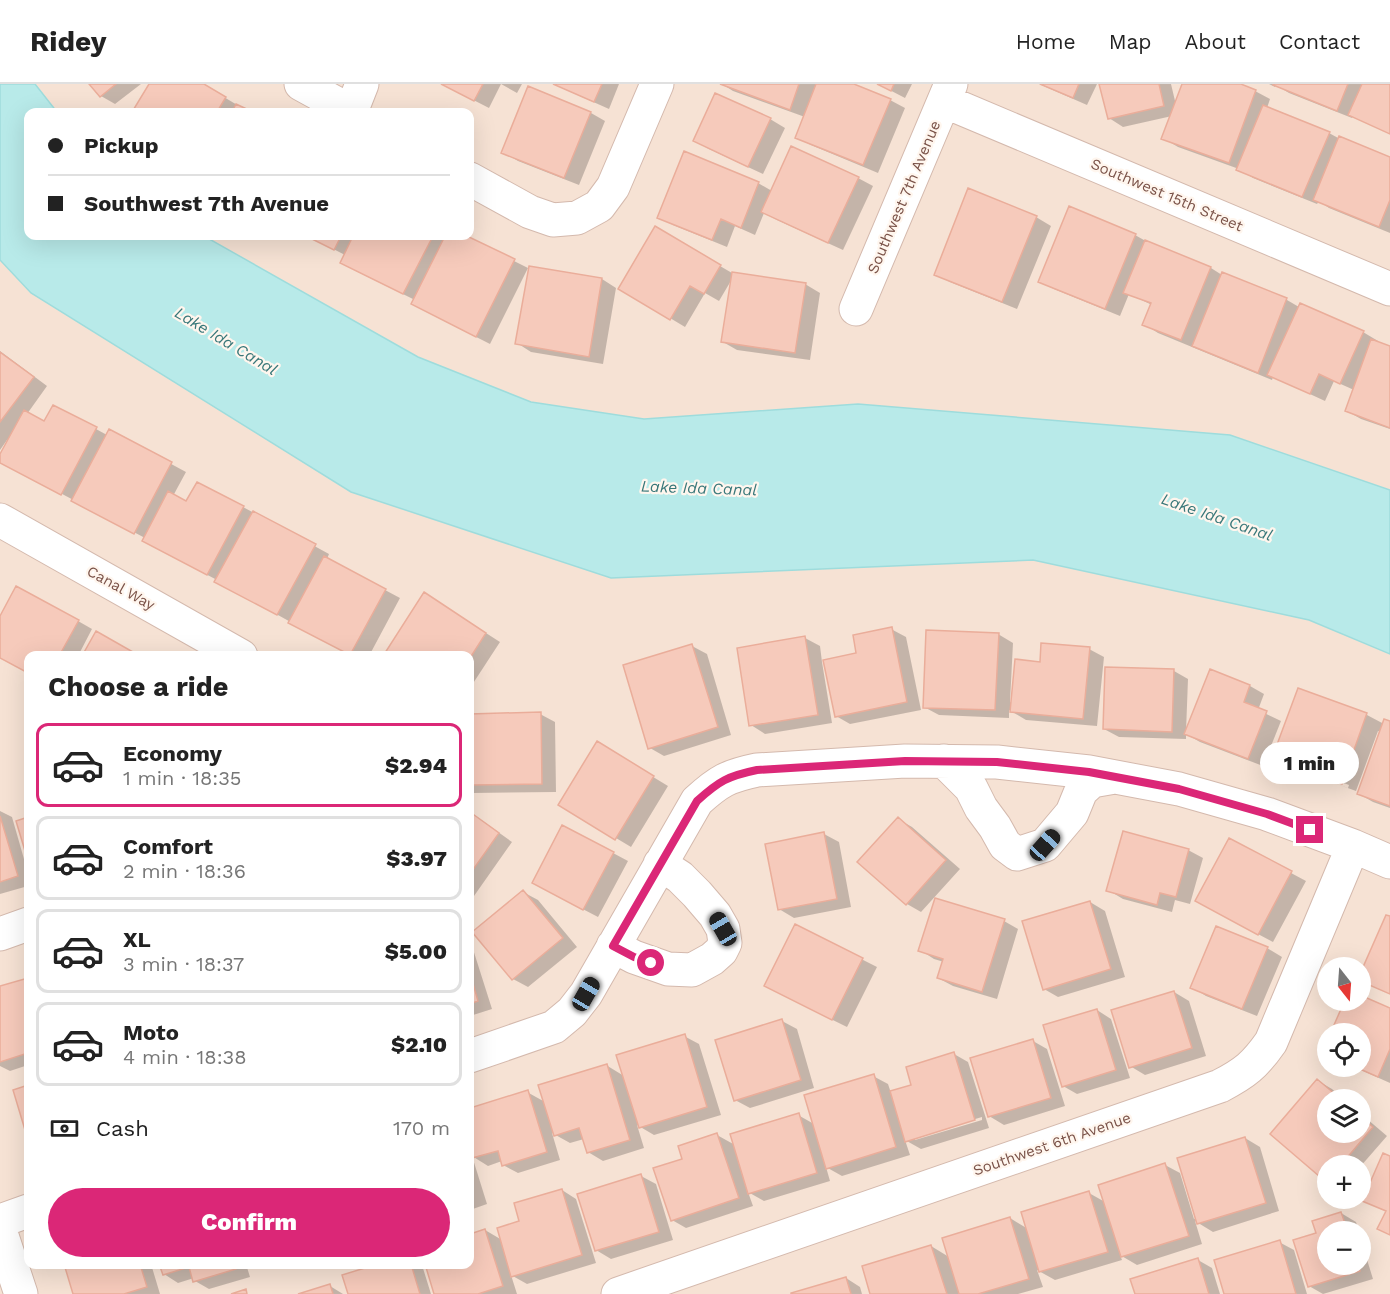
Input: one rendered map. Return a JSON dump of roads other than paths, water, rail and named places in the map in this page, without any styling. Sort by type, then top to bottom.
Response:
[{"type":"street","points":[[301,84],[344,108]]},
{"type":"street","points":[[353,108],[362,84]]},
{"type":"street","points":[[474,181],[530,212],[553,220],[577,218],[598,206],[613,188],[657,84]]},
{"type":"street","name":"Southwest 15th Street","points":[[948,93],[1390,289]]},
{"type":"street","name":"Southwest 7th Avenue","points":[[856,309],[948,93]]},
{"type":"street","name":"Canal Way","points":[[0,520],[232,651]]},
{"type":"street","points":[[474,1055],[555,1026],[572,1012],[586,994],[697,801],[714,785],[735,775],[757,770],[905,761],[944,761],[997,762],[1089,772],[1179,789],[1267,814],[1390,862]]},
{"type":"street","points":[[944,761],[971,788],[1005,845],[1017,854],[1045,845],[1072,813],[1081,791],[1092,781],[1115,777]]},
{"type":"street","name":"Southwest 6th Avenue","points":[[618,1294],[1220,1086],[1241,1076],[1258,1061],[1271,1042],[1353,846]]},
{"type":"street","points":[[613,946],[634,957],[668,969],[692,970],[721,951],[725,943],[723,929],[715,915],[680,877],[660,864]]},
{"type":"street","points":[[0,933],[24,925]]},
{"type":"street","points":[[0,1221],[24,1212]]},
{"type":"street","points":[[0,1230],[21,1294]]},
{"type":"water","name":"Lake Ida Canal","points":[[0,84],[35,84],[54,108],[24,108],[24,240],[211,240],[418,357],[531,402],[644,419],[858,404],[1230,435],[1390,490],[1390,654],[1309,620],[1033,560],[611,578],[351,492],[31,293],[0,260]]}]
